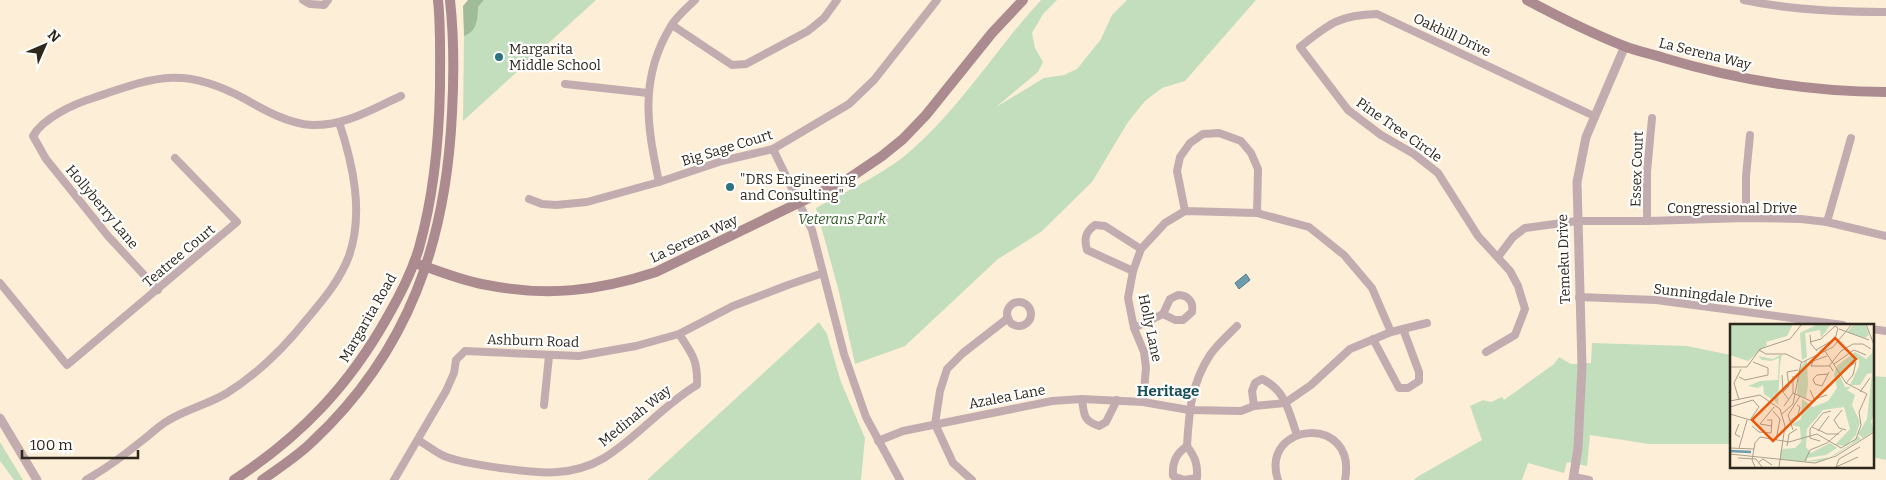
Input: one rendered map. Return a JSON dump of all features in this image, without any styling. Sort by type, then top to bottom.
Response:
[{"type":"main road","name":"Margarita Road","points":[[234,480],[276,451],[298,432],[342,386],[370,347],[397,301],[414,263],[425,222],[438,152],[440,35],[438,0]]},
{"type":"main road","points":[[262,480],[313,441],[367,380],[386,353],[403,323],[427,267],[445,194],[451,141],[453,89],[450,0]]},
{"type":"main road","name":"La Serena Way","points":[[414,263],[486,285],[542,292],[597,288],[623,283],[656,272],[848,179],[882,156],[926,115],[992,33],[1023,0]]},
{"type":"main road","name":"La Serena Way","points":[[1527,0],[1567,21],[1625,46],[1696,68],[1769,84],[1844,92],[1886,92]]},
{"type":"street","points":[[303,0],[310,4],[324,5],[328,0]]},
{"type":"street","points":[[659,182],[649,136],[648,93],[655,59],[672,25],[695,0]]},
{"type":"street","points":[[672,25],[732,65],[746,64],[808,32],[824,18],[838,0]]},
{"type":"street","name":"Big Sage Court","points":[[529,199],[542,204],[587,202],[659,182],[722,161],[773,149],[848,104],[874,80],[937,0]]},
{"type":"street","points":[[1744,0],[1771,6],[1886,12]]},
{"type":"street","name":"Oakhill Drive","points":[[1300,47],[1338,20],[1357,15],[1377,14],[1594,116]]},
{"type":"street","name":"Temeku Drive","points":[[1574,478],[1578,448],[1582,366],[1576,201],[1578,175],[1586,137],[1625,46]]},
{"type":"street","name":"Pine Tree Circle","points":[[1300,47],[1348,110],[1381,135],[1414,154],[1438,173],[1478,236],[1510,271],[1518,286],[1525,309],[1515,335],[1486,352]]},
{"type":"street","name":"Hollyberry Lane","points":[[158,290],[108,236],[46,159],[33,136],[38,127],[84,101],[128,86],[169,77],[191,78],[209,83],[233,92],[262,108],[290,120],[311,125],[339,122]]},
{"type":"street","points":[[564,84],[648,93]]},
{"type":"street","points":[[86,480],[122,457],[167,420],[197,405],[226,394],[260,370],[279,353],[323,300],[340,275],[349,256],[357,213],[349,156],[339,122],[357,118],[401,96]]},
{"type":"street","name":"Essex Court","points":[[1647,221],[1647,172],[1652,118]]},
{"type":"street","points":[[1257,213],[1258,169],[1251,153],[1240,140],[1219,133],[1203,134],[1190,143],[1180,157],[1177,171],[1185,211],[1257,213],[1309,227],[1344,255],[1372,288],[1392,332]]},
{"type":"street","points":[[1746,218],[1746,176],[1750,135]]},
{"type":"street","points":[[1827,222],[1850,138]]},
{"type":"street","points":[[773,149],[812,230],[854,386],[866,417],[900,480]]},
{"type":"street","name":"Teatree Court","points":[[0,283],[68,365],[237,222],[175,158]]},
{"type":"street","name":"Holly Lane","points":[[1143,402],[1144,352],[1134,328],[1128,298],[1133,271],[1141,249],[1165,223],[1185,211]]},
{"type":"street","name":"Congressional Drive","points":[[1498,257],[1513,237],[1525,228],[1577,221],[1746,218],[1827,222],[1886,236]]},
{"type":"street","points":[[1133,271],[1088,250],[1085,242],[1086,235],[1095,225],[1105,226],[1141,249]]},
{"type":"street","name":"Ashburn Road","points":[[394,480],[446,390],[454,373],[456,360],[465,351],[579,356],[636,346],[678,334],[733,306],[788,284],[823,273]]},
{"type":"street","name":"Sunningdale Drive","points":[[1579,297],[1656,300],[1836,324]]},
{"type":"street","points":[[1134,328],[1163,314]]},
{"type":"street","points":[[972,480],[953,463],[935,424],[940,390],[947,369],[963,353],[1008,318]]},
{"type":"street","points":[[1143,402],[1189,410],[1241,411],[1254,406],[1285,403],[1311,384],[1350,348],[1392,332],[1427,323]]},
{"type":"street","points":[[1187,446],[1178,453],[1175,459],[1172,467],[1173,476],[1184,480],[1198,479],[1196,458],[1187,446],[1189,410],[1197,379],[1211,354],[1237,326]]},
{"type":"street","points":[[1373,339],[1399,388],[1408,388],[1419,381],[1419,372],[1403,329]]},
{"type":"street","name":"Medinah Way","points":[[418,440],[444,456],[476,465],[543,474],[558,473],[590,465],[622,445],[684,393],[697,385],[697,367],[691,352],[678,334]]},
{"type":"street","points":[[544,406],[549,356]]},
{"type":"street","points":[[1254,406],[1252,391],[1254,383],[1262,380],[1272,384],[1280,392],[1297,435]]},
{"type":"street","points":[[1082,399],[1084,415],[1087,420],[1099,426],[1106,422],[1117,400]]},
{"type":"street","name":"Azalea Lane","points":[[878,441],[892,434],[935,424],[1052,401],[1082,399],[1143,402]]},
{"type":"street","points":[[0,418],[37,480]]},
{"type":"street","points":[[1278,480],[1276,461],[1280,450],[1287,441],[1297,435],[1309,432],[1320,433],[1336,442],[1345,457],[1347,468],[1345,480]]},
{"type":"street","points":[[1574,478],[1589,480]]},
{"type":"green space","points":[[468,0],[484,0],[478,7],[474,28],[464,36],[463,6]]},
{"type":"green space","name":"Margarita Middle School","points":[[484,0],[596,0],[463,121],[464,36],[474,28],[478,7]]},
{"type":"green space","name":"Veterans Park","points":[[1041,0],[1057,0],[1043,14],[1032,33],[1035,48],[1043,62],[1038,72],[996,107],[1044,78],[1064,75],[1077,69],[1101,39],[1112,15],[1127,0],[1256,0],[1185,81],[1162,88],[1145,101],[1128,122],[1092,182],[1041,232],[998,259],[905,346],[855,364],[838,288],[816,208],[881,172],[922,141],[958,102]]},
{"type":"green space","points":[[819,322],[827,334],[841,382],[865,438],[861,480],[647,480]]},
{"type":"green space","points":[[1592,343],[1687,346],[1730,355],[1730,444],[1649,444],[1590,435],[1587,466],[1567,462],[1564,473],[1528,463],[1522,480],[1414,480],[1482,440],[1470,406],[1483,400],[1491,402],[1502,397],[1504,400],[1554,364],[1559,357],[1571,364],[1591,363]]},
{"type":"green space","points":[[1874,376],[1886,377],[1886,460],[1874,457]]},
{"type":"green space","points":[[0,442],[23,480],[14,480],[0,461]]},
{"type":"water","points":[[1246,274],[1250,280],[1239,289],[1235,283]]},
{"type":"place","name":"Margarita Middle School","points":[[499,57]]},
{"type":"place","name":"\"DRS Engineering and Consulting\"","points":[[730,187]]},
{"type":"district","name":"Heritage","points":[[1168,391]]}]
